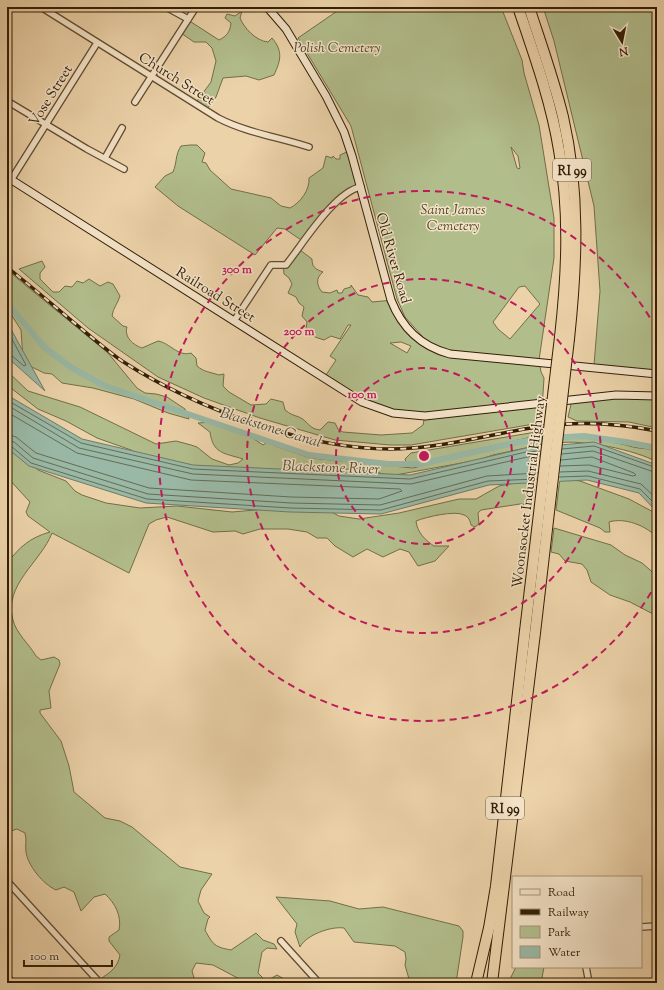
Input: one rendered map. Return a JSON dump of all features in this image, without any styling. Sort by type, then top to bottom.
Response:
[{"type":"highway","name":"Woonsocket Industrial Highway","points":[[518,7],[547,97],[562,169],[567,244],[564,338]]},
{"type":"highway","name":"Woonsocket Industrial Highway","points":[[492,983],[564,338],[577,254],[574,180],[560,106],[529,7]]},
{"type":"highway","name":"Woonsocket Industrial Highway","points":[[476,983],[489,928],[496,886],[530,632]]},
{"type":"street","name":"Church Street","points":[[41,7],[232,125],[310,147]]},
{"type":"street","points":[[166,7],[188,19]]},
{"type":"street","points":[[135,102],[196,7]]},
{"type":"street","name":"Old River Road","points":[[267,7],[286,29],[337,118],[349,144],[395,310],[402,323],[420,340],[430,347],[450,354],[657,374]]},
{"type":"street","name":"Vose Street","points":[[9,178],[46,125],[97,43]]},
{"type":"street","points":[[7,101],[124,169]]},
{"type":"street","points":[[105,158],[122,128]]},
{"type":"street","name":"Railroad Street","points":[[9,178],[362,402],[393,413],[425,416],[616,395],[657,396]]},
{"type":"street","points":[[234,321],[271,265],[286,265],[335,204],[346,193],[354,188],[361,187]]},
{"type":"street","points":[[7,881],[100,983]]},
{"type":"street","points":[[642,927],[657,926]]},
{"type":"street","points":[[281,941],[319,983]]},
{"type":"street","points":[[586,968],[589,983]]},
{"type":"street","points":[[7,977],[13,983]]},
{"type":"green space","points":[[343,7],[501,7],[522,60],[524,73],[539,125],[554,218],[554,258],[539,360],[541,372],[544,378],[541,425],[534,424],[411,445],[390,445],[335,440],[260,418],[204,398],[158,377],[88,328],[19,269],[42,261],[45,267],[40,273],[40,279],[53,292],[59,292],[65,286],[72,287],[77,281],[83,283],[89,279],[100,286],[108,282],[113,284],[120,296],[113,310],[112,316],[123,326],[127,327],[126,331],[128,337],[135,345],[142,348],[158,341],[182,353],[191,353],[196,358],[197,366],[207,372],[219,375],[224,374],[223,386],[229,392],[251,405],[266,404],[271,399],[283,402],[285,410],[299,417],[311,427],[320,430],[328,422],[335,423],[338,429],[343,432],[381,435],[412,433],[423,425],[425,415],[398,412],[363,400],[326,375],[336,360],[330,356],[351,325],[348,325],[340,339],[331,336],[324,340],[315,337],[306,329],[307,322],[302,316],[304,307],[299,303],[296,297],[288,293],[292,284],[289,278],[284,274],[283,263],[300,250],[312,259],[314,267],[323,272],[320,274],[318,279],[319,287],[322,292],[330,293],[337,290],[338,293],[342,293],[344,289],[351,287],[351,285],[358,295],[368,297],[372,302],[394,300],[399,311],[413,330],[423,337],[405,317],[397,299],[351,126],[298,38]],"holes":[[[511,147],[518,156],[519,169],[517,168]],[[525,286],[540,304],[510,339],[498,329],[493,322],[519,287]],[[401,342],[411,346],[407,353],[390,343]]]},
{"type":"green space","points":[[543,7],[657,7],[657,371],[594,365],[600,291],[594,206],[554,41]]},
{"type":"green space","points":[[242,11],[240,18],[244,26],[255,37],[268,42],[272,38],[276,43],[280,56],[278,65],[274,75],[259,80],[246,76],[223,78],[216,97],[207,109],[197,101],[211,82],[216,61],[212,48],[206,42],[194,42],[181,33],[188,20],[219,40],[228,33],[230,29],[231,23],[225,18],[227,14],[235,16]]},
{"type":"green space","points":[[197,145],[205,153],[202,162],[206,163],[210,170],[231,189],[271,198],[281,206],[290,208],[304,196],[308,187],[309,178],[323,168],[326,156],[332,158],[333,156],[336,159],[340,159],[340,155],[349,151],[361,185],[348,193],[304,242],[285,229],[277,228],[255,255],[178,206],[155,187],[165,176],[173,172],[181,146]]},
{"type":"green space","points":[[7,270],[108,353],[137,388],[145,393],[167,397],[185,409],[189,419],[168,413],[134,399],[93,388],[62,383],[52,374],[44,373],[28,365],[23,359],[21,330],[7,308]]},
{"type":"green space","points":[[7,371],[28,391],[80,407],[156,444],[176,441],[197,447],[212,459],[229,465],[238,463],[243,459],[220,452],[214,445],[210,432],[198,423],[213,422],[251,437],[263,445],[269,441],[275,446],[310,458],[413,468],[486,450],[546,439],[544,444],[493,455],[478,460],[390,476],[363,468],[244,477],[152,461],[131,450],[97,438],[66,421],[38,409],[7,385]]},
{"type":"green space","points":[[657,394],[657,428],[629,422],[577,421],[568,417],[572,400]]},
{"type":"green space","points":[[536,432],[545,434],[416,463],[406,462],[405,459],[411,453]]},
{"type":"green space","points":[[583,438],[608,441],[636,448],[651,449],[657,451],[657,462],[636,453],[609,446],[568,442],[558,443],[558,439]]},
{"type":"green space","points":[[7,443],[38,470],[66,481],[75,491],[82,495],[106,503],[140,508],[177,506],[232,512],[267,509],[326,509],[339,516],[359,519],[399,513],[459,499],[476,499],[499,486],[536,479],[532,505],[520,504],[481,510],[478,513],[479,524],[475,527],[471,525],[470,521],[464,515],[454,513],[416,521],[420,532],[431,544],[434,546],[449,546],[435,561],[418,566],[409,552],[400,549],[383,557],[367,549],[353,557],[335,546],[327,538],[317,538],[307,532],[288,529],[260,529],[243,534],[235,531],[213,532],[167,517],[149,524],[129,573],[52,533],[47,544],[18,585],[13,596],[11,607],[13,620],[17,629],[36,656],[41,660],[54,657],[59,660],[60,664],[49,691],[51,708],[40,710],[40,713],[61,741],[69,766],[74,792],[105,818],[120,821],[132,827],[180,867],[212,874],[201,890],[198,901],[204,913],[210,917],[205,930],[210,939],[221,948],[231,950],[256,933],[263,940],[274,944],[277,949],[267,948],[262,952],[258,973],[264,979],[270,979],[277,975],[286,980],[286,983],[247,983],[213,965],[196,963],[192,971],[194,978],[206,983],[102,983],[100,979],[113,969],[120,955],[109,941],[109,937],[119,930],[120,925],[119,915],[112,901],[105,894],[94,897],[81,911],[74,892],[64,887],[56,890],[46,884],[33,869],[27,857],[25,833],[17,829],[8,832],[7,563],[16,552],[31,540],[50,532],[28,516],[26,512],[30,502],[7,477]]},
{"type":"green space","points":[[560,478],[580,481],[629,499],[657,514],[657,537],[641,526],[622,521],[609,522],[610,532],[605,532],[600,528],[556,510]]},
{"type":"green space","points":[[554,528],[611,545],[625,555],[642,563],[657,576],[657,616],[630,602],[610,595],[591,582],[587,570],[582,564],[565,561],[559,554],[551,552]]},
{"type":"green space","points":[[276,897],[330,901],[359,909],[383,907],[459,926],[463,931],[463,937],[456,983],[418,983],[416,980],[409,979],[405,965],[405,952],[395,946],[354,942],[344,928],[332,928],[319,932],[313,935],[300,947],[295,932],[297,924]]},
{"type":"green space","points":[[516,968],[544,968],[541,983],[508,983]]},
{"type":"water","points":[[7,322],[45,391],[7,357]]},
{"type":"water","points":[[7,395],[82,439],[193,465],[410,475],[526,448],[594,442],[657,465],[657,512],[639,493],[587,480],[489,485],[381,514],[290,512],[146,503],[29,466],[7,448]]},
{"type":"pier","points":[[563,443],[559,483],[535,485],[540,445]]},
{"type":"waterway","name":"Blackstone Canal","points":[[7,303],[45,348],[72,368],[105,386],[309,455],[388,464],[421,464],[514,443],[547,438],[584,436],[657,448]]},
{"type":"railway","points":[[7,267],[109,352],[153,379],[223,412],[261,426],[300,437],[339,445],[377,449],[428,446],[537,427],[567,424],[627,426],[657,431]]},
{"type":"park label","name":"Polish Cemetery","points":[[337,47]]},
{"type":"park label","name":"Saint James Cemetery","points":[[453,218]]},
{"type":"water label","name":"Blackstone River","points":[[331,467]]}]
